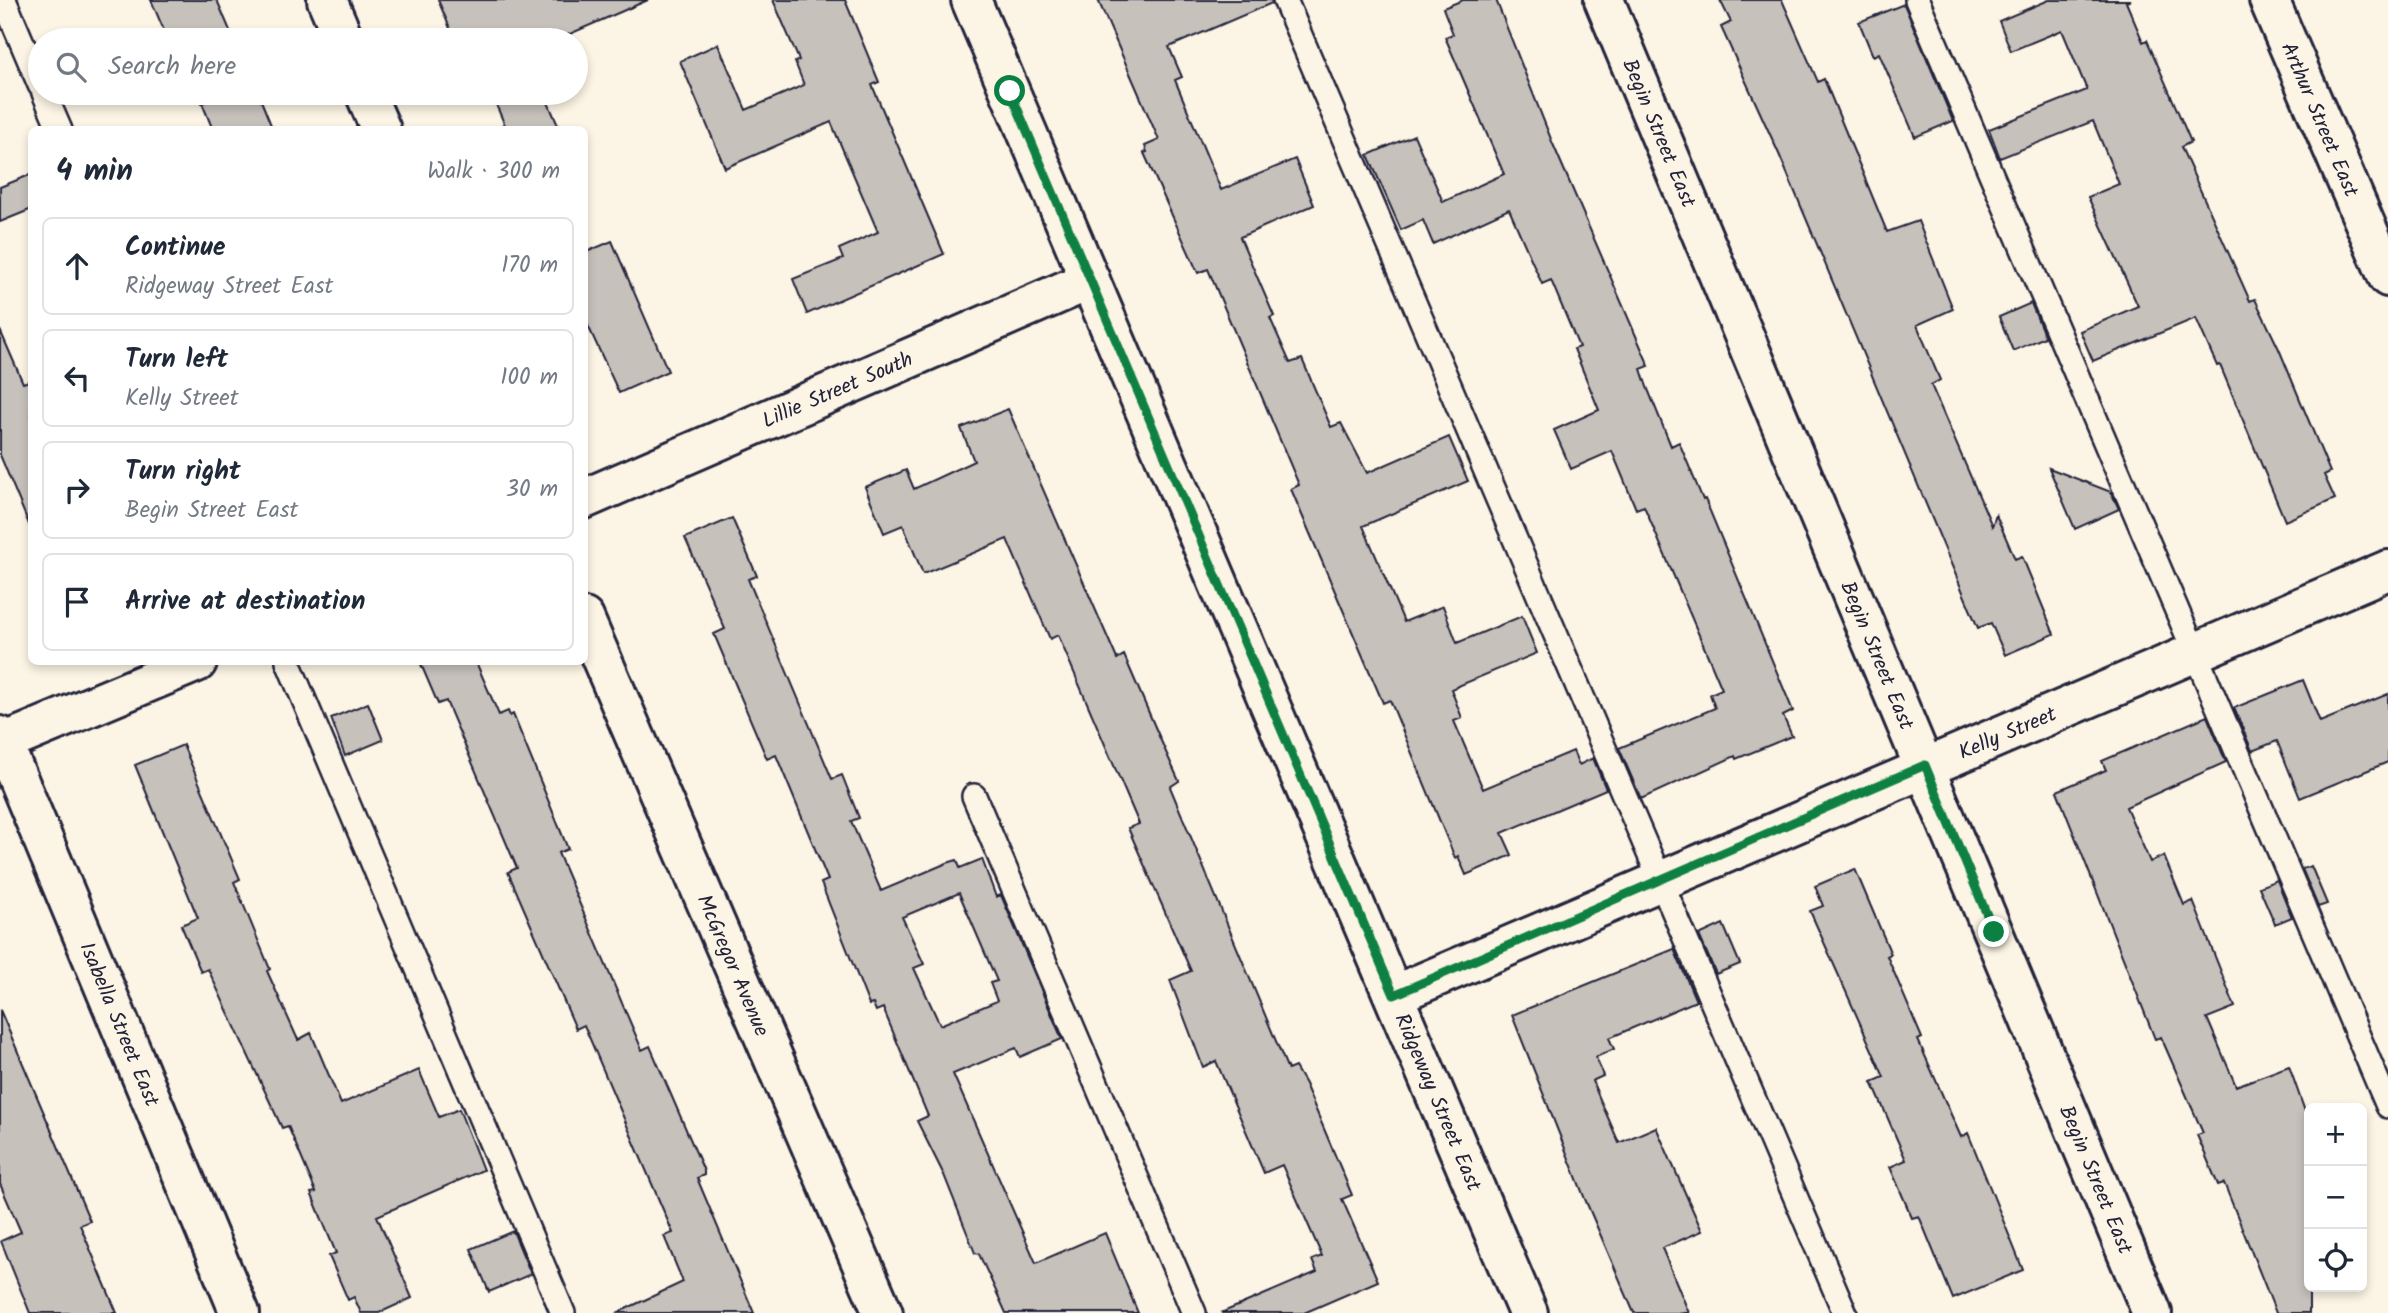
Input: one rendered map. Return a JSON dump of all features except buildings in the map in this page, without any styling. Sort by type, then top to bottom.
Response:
[{"type":"street","points":[[327,0],[339,28]]},
{"type":"street","name":"Ridgeway Street East","points":[[971,0],[1528,1313]]},
{"type":"street","name":"Begin Street East","points":[[1604,0],[2152,1313]]},
{"type":"street","name":"Arthur Street East","points":[[2269,0],[2388,277]]},
{"type":"street","points":[[370,105],[379,126]]},
{"type":"street","name":"Lillie Street South","points":[[588,497],[1090,280]]},
{"type":"street","name":"Kelly Street","points":[[1394,995],[1925,765],[2388,570]]},
{"type":"street","name":"McGregor Avenue","points":[[588,627],[883,1313]]},
{"type":"street","points":[[1,739],[189,665]]},
{"type":"street","name":"Isabella Street East","points":[[1,739],[240,1313]]},
{"type":"lane","points":[[4,0],[28,57]]},
{"type":"lane","points":[[1285,0],[1658,881],[1845,1313]]},
{"type":"lane","points":[[1917,0],[2388,1106]]},
{"type":"lane","points":[[49,105],[58,126]]},
{"type":"lane","points":[[289,665],[564,1313]]},
{"type":"lane","points":[[974,796],[1194,1313]]},
{"type":"route","points":[[1010,91],[1394,995],[1925,765],[1994,932]]}]
